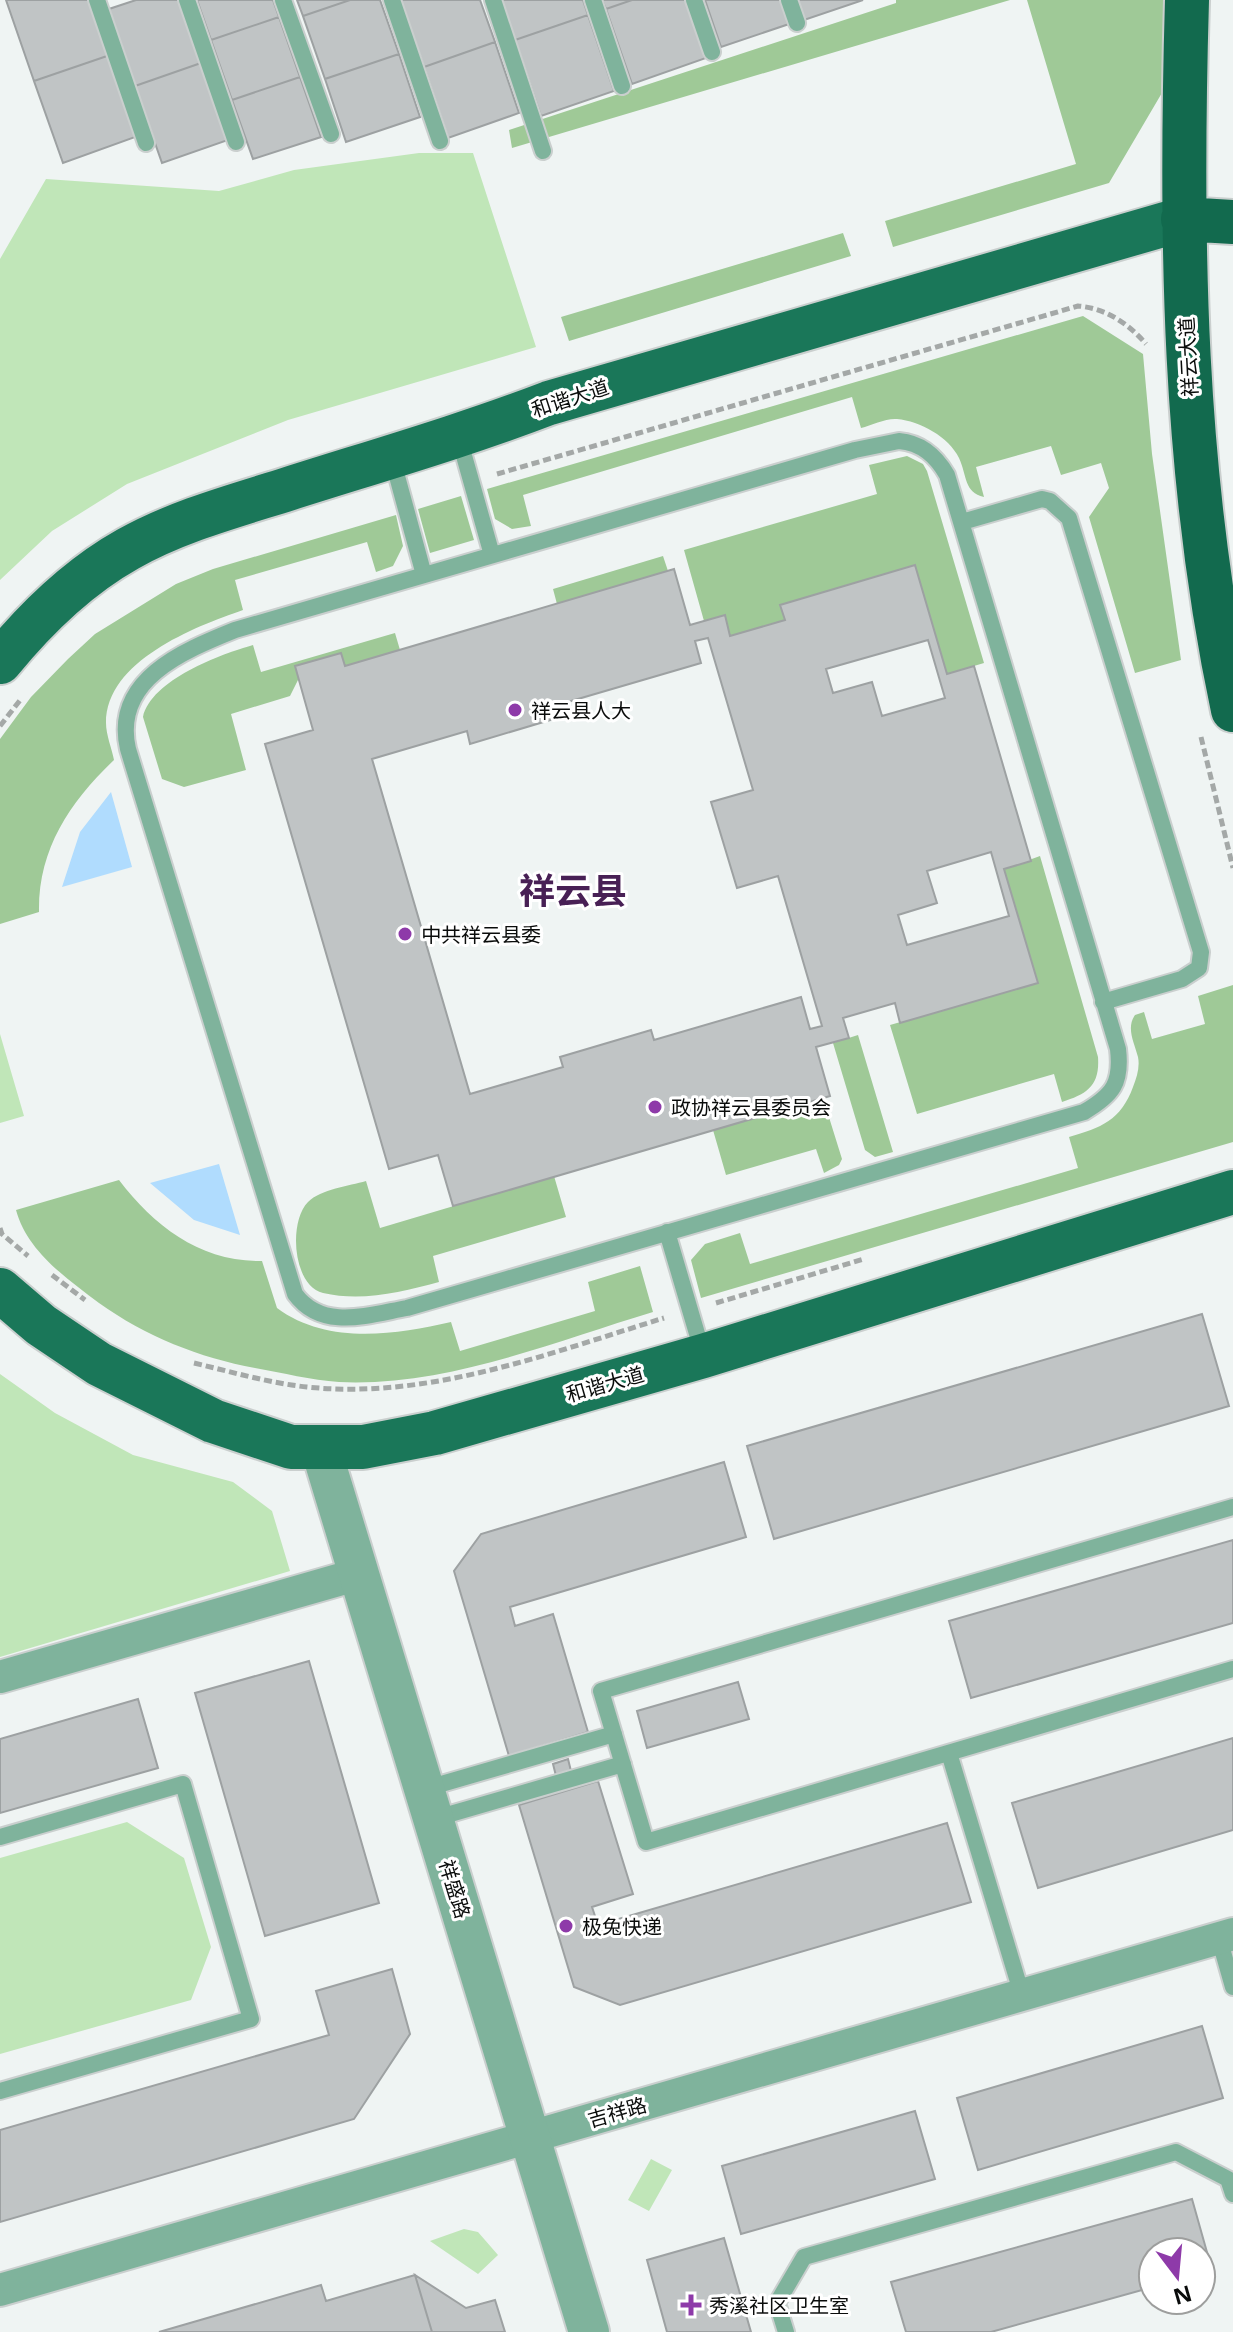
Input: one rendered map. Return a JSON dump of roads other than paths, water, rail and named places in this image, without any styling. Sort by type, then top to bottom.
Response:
[{"type":"highway","name":"祥云大道","points":[[1187,0],[1183,219],[1188,376],[1208,573],[1216,721]]},
{"type":"highway","points":[[1183,219],[1233,222]]},
{"type":"main road","name":"和谐大道","points":[[0,662],[32,623],[127,550],[189,520],[459,438],[549,403],[1183,219]]},
{"type":"main road","name":"和谐大道","points":[[0,1290],[41,1325],[137,1385],[265,1441],[291,1447],[363,1447],[435,1433],[703,1356],[1233,1192]]},
{"type":"street","name":"祥盛路","points":[[320,1446],[589,2332]]},
{"type":"street","points":[[0,1677],[359,1574]]},
{"type":"street","name":"吉祥路","points":[[0,2290],[1226,1936]]},
{"type":"lane","points":[[187,0],[236,142]]},
{"type":"lane","points":[[283,0],[331,134]]},
{"type":"lane","points":[[392,0],[440,141]]},
{"type":"lane","points":[[493,0],[543,151]]},
{"type":"lane","points":[[593,0],[622,86]]},
{"type":"lane","points":[[694,0],[712,52]]},
{"type":"lane","points":[[789,0],[797,23]]},
{"type":"lane","points":[[102,1],[146,143]]},
{"type":"lane","points":[[459,438],[492,555]]},
{"type":"lane","points":[[899,441],[915,443],[938,460],[947,475],[962,522],[1103,1002],[1121,1070],[1118,1085],[1105,1099],[1084,1112],[407,1308],[358,1317],[317,1314],[305,1307],[295,1294],[128,749],[126,723],[129,704],[153,673],[207,642],[492,555],[855,450],[899,441]]},
{"type":"lane","points":[[392,456],[424,575]]},
{"type":"lane","points":[[962,522],[1042,499],[1050,501],[1069,518],[1201,952],[1199,968],[1182,979],[1103,1002]]},
{"type":"lane","points":[[667,1232],[703,1356]]},
{"type":"lane","points":[[1233,1507],[601,1691],[646,1842],[1233,1669]]},
{"type":"lane","points":[[429,1804],[614,1734]]},
{"type":"lane","points":[[949,1753],[1022,1995]]},
{"type":"lane","points":[[429,1804],[623,1764]]},
{"type":"lane","points":[[0,1837],[183,1784],[251,2019],[0,2091]]},
{"type":"lane","points":[[1226,1936],[1233,1987]]},
{"type":"lane","points":[[786,2332],[777,2303],[804,2257],[1176,2152],[1228,2179],[1233,2194]]},
{"type":"water","points":[[111,792],[132,867],[62,887],[80,832]]},
{"type":"water","points":[[219,1164],[240,1235],[194,1220],[150,1183]]},
{"type":"place","name":"祥云县人大","points":[[515,710]]},
{"type":"place","name":"中共祥云县委","points":[[405,934]]},
{"type":"place","name":"政协祥云县委员会","points":[[655,1107]]},
{"type":"place","name":"极兔快递","points":[[566,1926]]},
{"type":"place","name":"秀溪社区卫生室","points":[[691,2305]]},
{"type":"district","name":"祥云县","points":[[573,890]]}]
